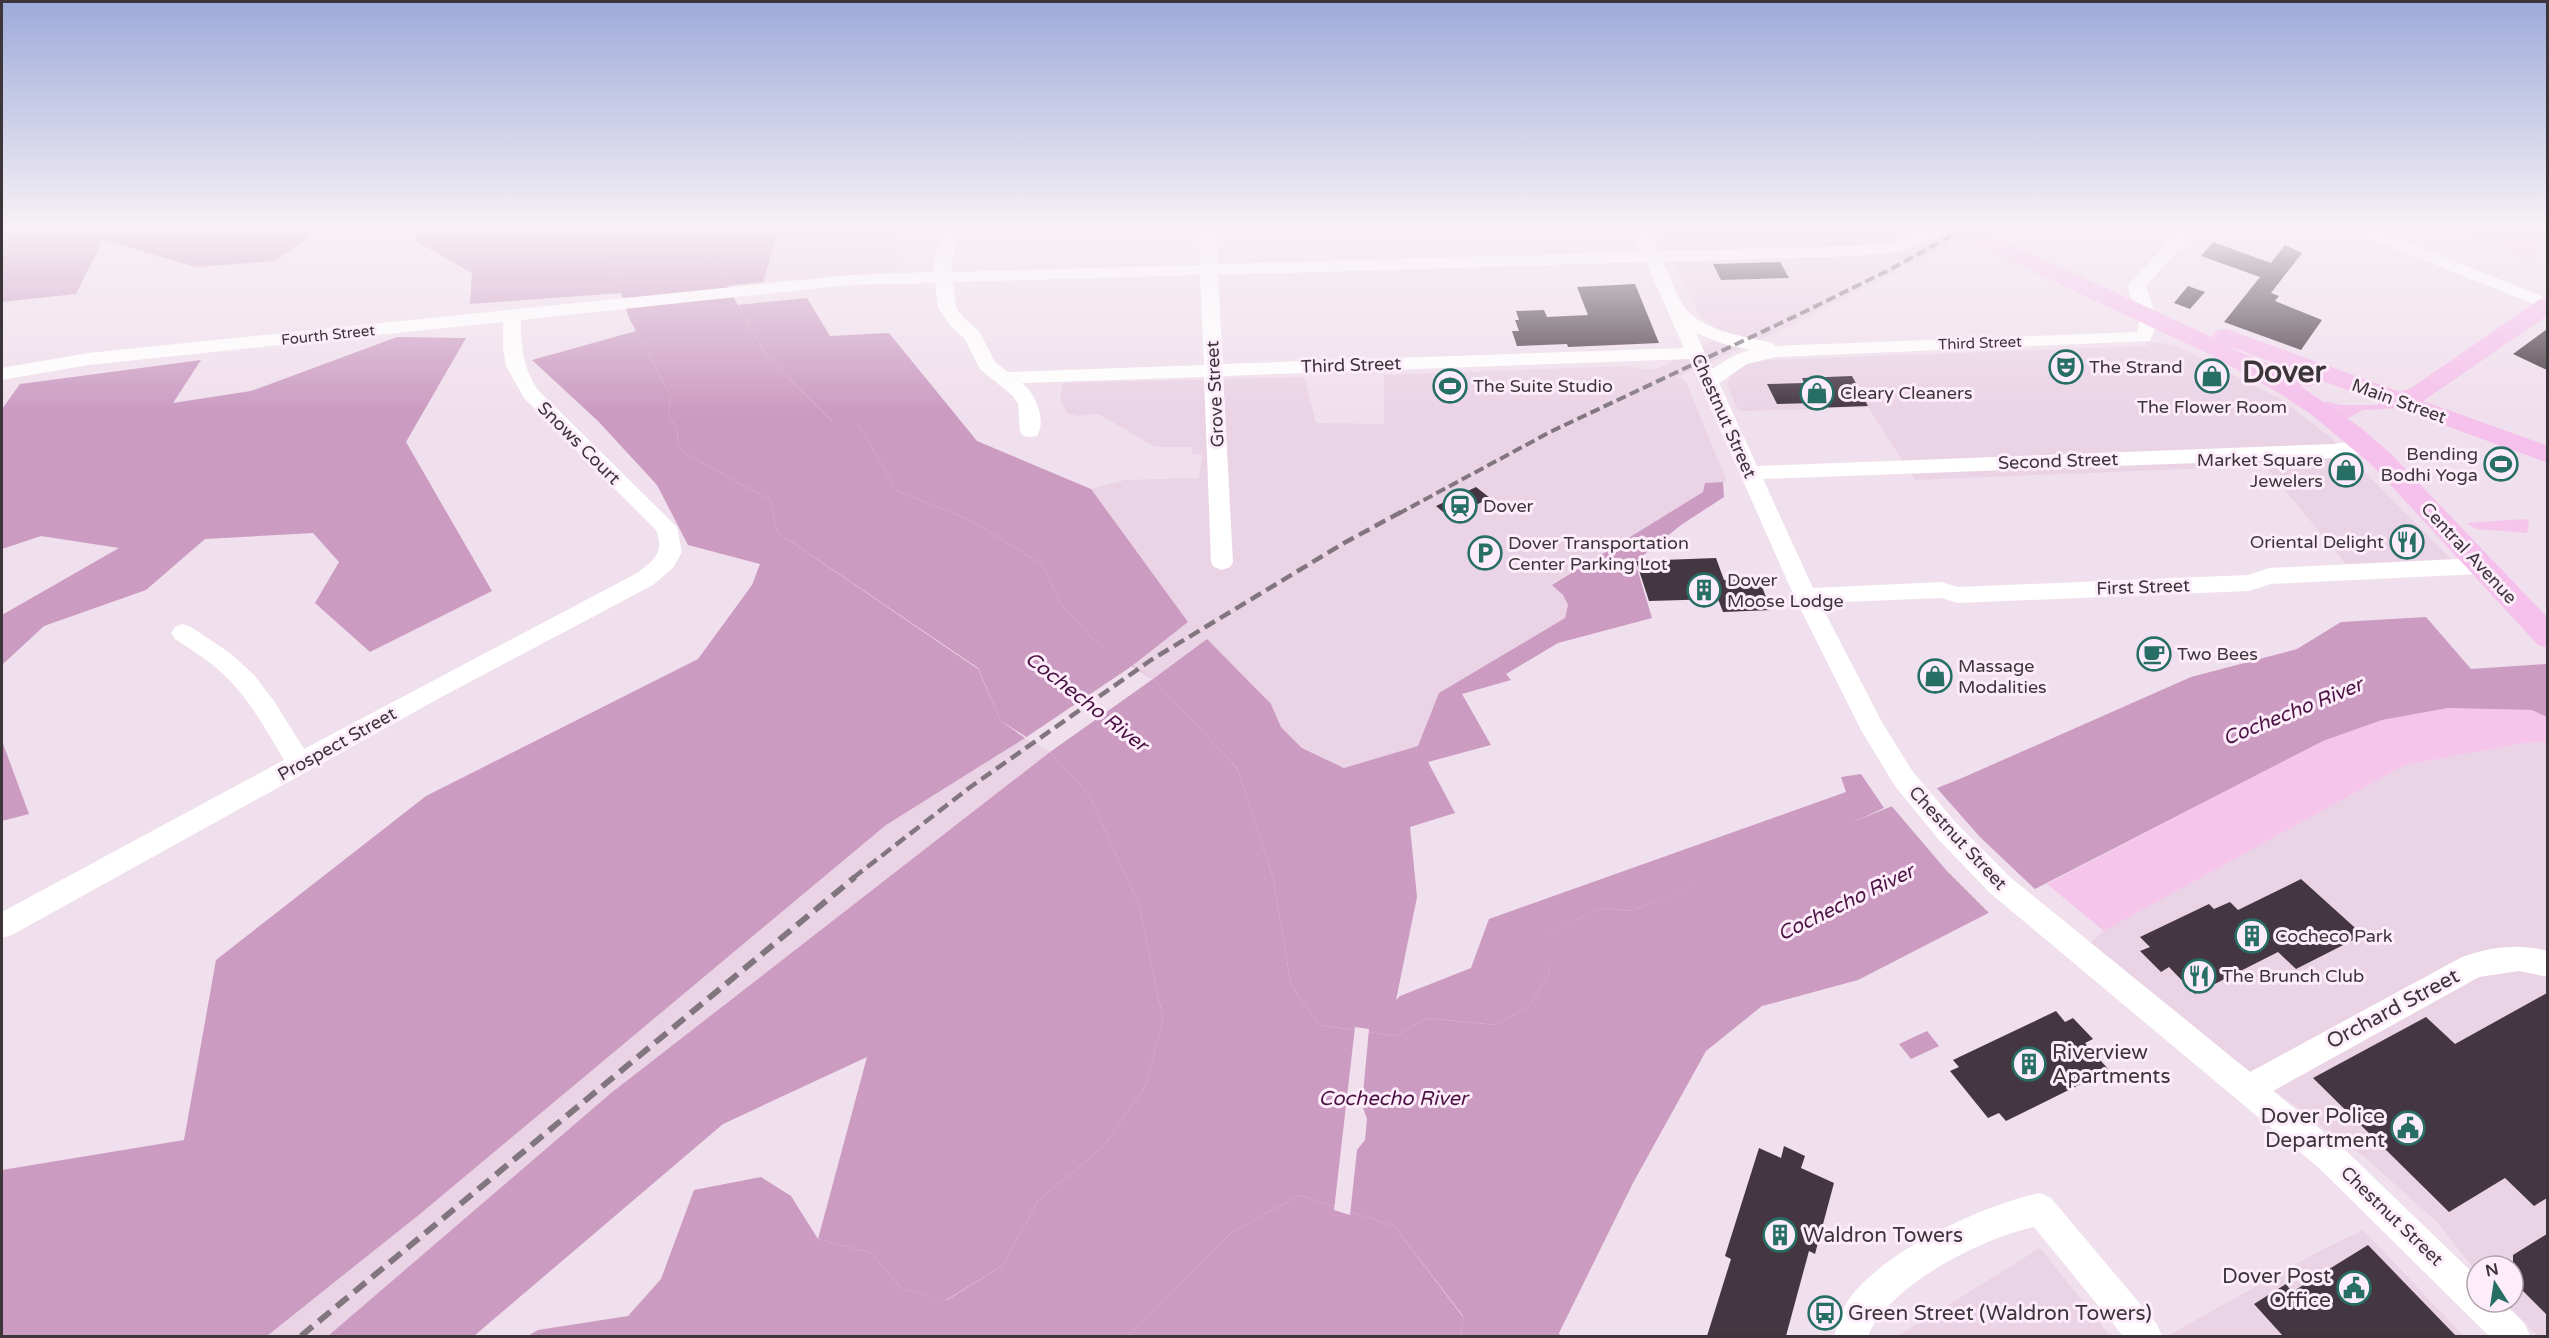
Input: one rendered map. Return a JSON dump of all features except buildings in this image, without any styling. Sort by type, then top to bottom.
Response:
[{"type":"main road","name":"Central Avenue","points":[[2089,287],[2149,315],[2293,391],[2367,446],[2547,637]]},
{"type":"main road","points":[[2149,315],[2181,321],[2324,386],[2340,403],[2398,402],[2420,393],[2547,304]]},
{"type":"main road","points":[[2293,391],[2324,386]]},
{"type":"main road","name":"Main Street","points":[[2398,402],[2547,455]]},
{"type":"main road","points":[[2367,446],[2361,433],[2366,424],[2376,418],[2442,417]]},
{"type":"street","name":"Fourth Street","points":[[2,374],[88,359],[769,287]]},
{"type":"street","points":[[943,287],[949,313],[972,335],[987,365],[995,374],[1006,378],[1021,392],[1028,404],[1030,431]]},
{"type":"street","name":"Grove Street","points":[[1210,287],[1222,562]]},
{"type":"street","name":"Chestnut Street","points":[[1666,287],[1805,596],[1873,730],[1904,779],[1972,858],[2062,937],[2330,1157],[2465,1288]]},
{"type":"street","points":[[2137,287],[2136,292],[2149,315]]},
{"type":"street","points":[[2506,287],[2547,304]]},
{"type":"street","name":"Third Street","points":[[1676,309],[1698,328],[1724,340],[1792,350]]},
{"type":"street","name":"Snows Court","points":[[512,315],[512,356],[517,376],[531,394],[666,527],[673,548],[670,558]]},
{"type":"street","name":"Third Street","points":[[1708,381],[1730,364],[1743,358],[1792,350],[2144,337],[2149,329],[2149,315]]},
{"type":"street","name":"Third Street","points":[[1006,378],[1696,353]]},
{"type":"street","name":"Second Street","points":[[1749,473],[2334,451],[2367,446]]},
{"type":"street","name":"Prospect Street","points":[[2,926],[645,579],[670,558]]},
{"type":"street","name":"First Street","points":[[1805,596],[1941,590],[1958,595],[2249,583],[2269,576],[2481,566]]},
{"type":"street","points":[[183,633],[223,660],[243,680],[269,712],[300,764]]},
{"type":"street","name":"Orchard Street","points":[[2247,1089],[2472,966],[2495,959],[2516,957],[2547,963]]},
{"type":"street","points":[[1851,1336],[1859,1315],[1878,1293],[1899,1276],[1956,1240],[2025,1211],[2040,1209],[2145,1336]]},
{"type":"street","name":"Chestnut Street","points":[[2491,1314],[2513,1336]]},
{"type":"shaded area","points":[[2,287],[79,287],[76,294],[2,302]]},
{"type":"shaded area","points":[[471,287],[619,287],[621,293],[470,304]]},
{"type":"shaded area","points":[[1686,287],[1866,287],[1786,328],[1679,376],[1686,382],[1727,482],[1705,483],[1703,492],[1552,584],[1563,595],[1568,605],[1565,618],[1439,693],[1419,746],[1344,768],[1302,747],[1281,727],[1271,704],[1207,640],[1153,679],[1132,666],[1188,622],[1091,489],[1125,480],[1199,478],[1202,455],[1192,454],[1192,447],[1155,447],[1099,414],[1078,416],[1067,413],[1060,399],[1063,383],[1304,377],[1316,423],[1384,424],[1384,375],[1625,366],[1653,370],[1728,335],[1701,318]]},
{"type":"shaded area","points":[[807,298],[830,336],[889,333],[977,441],[1091,489],[1188,622],[1132,666],[1094,640],[1060,603],[1042,564],[968,519],[897,491],[857,422],[833,422],[766,355],[738,305]]},
{"type":"shaded area","points":[[636,331],[671,396],[668,414],[677,430],[678,445],[685,453],[771,501],[777,532],[978,669],[1001,721],[1025,738],[886,825],[420,1214],[267,1336],[2,1336],[2,1170],[184,1140],[216,960],[426,796],[698,659],[752,585],[760,564],[688,545],[657,485],[598,421],[532,360]]},
{"type":"shaded area","points":[[397,337],[466,338],[406,442],[492,591],[370,652],[315,603],[339,562],[313,533],[205,539],[146,590],[44,626],[2,665],[2,615],[119,548],[41,536],[2,549],[2,409],[20,384],[201,360],[173,403],[251,391]]},
{"type":"shaded area","points":[[2146,342],[2179,347],[2279,398],[2331,438],[2451,559],[2346,564],[2265,466],[1915,480],[1868,407],[1744,411],[1738,410],[1727,385],[1733,371],[1745,364],[1762,360],[2148,346]]},
{"type":"shaded area","points":[[2217,343],[2270,364],[2293,367],[2315,376],[2318,383],[2309,387],[2296,385]]},
{"type":"shaded area","points":[[2326,401],[2340,405],[2394,405],[2400,408],[2363,410],[2347,419],[2324,403]]},
{"type":"shaded area","points":[[1723,482],[1724,497],[1681,525],[1635,562],[1652,618],[1558,643],[1506,674],[1511,680],[1462,694],[1491,745],[1428,762],[1455,813],[1410,827],[1417,897],[1396,1000],[1400,996],[1471,968],[1489,919],[1846,792],[1841,777],[1861,774],[1884,808],[1838,829],[1631,911],[1603,908],[1531,940],[1550,971],[1531,1004],[1497,1025],[1427,1018],[1396,1036],[1319,1025],[1291,985],[1273,878],[1237,768],[1153,679],[1207,639],[1271,704],[1281,727],[1302,748],[1344,768],[1418,746],[1439,693],[1565,618],[1568,605],[1563,595],[1552,585],[1703,492],[1705,483]]},
{"type":"shaded area","points":[[2525,519],[2529,521],[2527,533],[2476,529],[2467,523]]},
{"type":"shaded area","points":[[2448,708],[2532,710],[2547,717],[2547,742],[2524,743],[2405,765],[2104,931],[2047,884],[2323,741],[2382,720]]},
{"type":"shaded area","points":[[1025,738],[1050,752],[611,1093],[328,1336],[267,1336],[420,1214],[886,825]]},
{"type":"shaded area","points":[[2,741],[29,814],[2,821]]},
{"type":"shaded area","points":[[2547,742],[2547,1336],[2538,1336],[2516,1314],[2525,1314],[2525,1254],[2465,1254],[2465,1257],[2440,1225],[2366,1158],[2231,1057],[2089,944],[2104,931],[2405,765],[2524,743]]},
{"type":"shaded area","points":[[1050,752],[1089,795],[1139,905],[1163,1019],[1146,1085],[1103,1147],[1038,1201],[1002,1266],[946,1300],[902,1289],[871,1253],[818,1239],[867,1057],[723,1124],[474,1336],[328,1336],[611,1093]]},
{"type":"shaded area","points":[[1300,1195],[1394,1226],[1463,1317],[1461,1336],[1127,1336],[1232,1232]]},
{"type":"shaded area","name":"Dover Post Office","points":[[2363,1230],[2464,1336],[2167,1336],[2312,1255]]},
{"type":"shaded area","points":[[2040,1248],[2110,1336],[1898,1336]]},
{"type":"water","name":"Cochecho River","points":[[619,287],[728,287],[766,355],[833,422],[857,422],[897,491],[968,519],[1042,564],[1060,603],[1094,640],[1153,679],[1237,768],[1273,878],[1291,985],[1319,1025],[1396,1036],[1427,1018],[1497,1025],[1531,1004],[1550,971],[1530,940],[1603,908],[1631,911],[1962,778],[2191,677],[2297,649],[2341,622],[2426,617],[2471,669],[2547,664],[2547,717],[2532,710],[2448,708],[2382,720],[2323,741],[1858,980],[1762,1006],[1706,1051],[1633,1183],[1559,1333],[1560,1336],[1461,1336],[1463,1316],[1394,1226],[1300,1195],[1232,1232],[1127,1336],[528,1336],[538,1330],[628,1316],[661,1279],[694,1190],[761,1177],[791,1196],[818,1239],[871,1253],[902,1289],[947,1300],[1002,1266],[1038,1201],[1103,1147],[1146,1085],[1163,1019],[1139,905],[1089,795],[1050,752],[1001,721],[978,668],[777,532],[771,501],[685,453],[678,445],[677,430],[668,414],[671,396],[629,318]]},
{"type":"water","points":[[1927,1031],[1939,1046],[1911,1059],[1899,1044]]},
{"type":"pier","points":[[1132,666],[1153,679],[1050,752],[1025,738]]},
{"type":"pier","points":[[1935,786],[1980,837],[2038,892],[1992,916],[1946,870],[1889,803]]},
{"type":"pier","points":[[1355,1027],[1369,1029],[1362,1105],[1367,1119],[1365,1140],[1357,1150],[1350,1215],[1334,1210]]},
{"type":"railway","points":[[1398,514],[1550,432],[1854,287]]},
{"type":"railway","points":[[853,878],[969,788],[1151,660],[1344,543],[1401,512]]},
{"type":"railway","points":[[301,1336],[855,877]]},
{"type":"place","name":"The Strand","points":[[2066,367]]},
{"type":"place","name":"The Flower Room","points":[[2212,376]]},
{"type":"place","name":"The Suite Studio","points":[[1450,386]]},
{"type":"place","name":"Cleary Cleaners","points":[[1817,393]]},
{"type":"place","name":"Bending Bodhi Yoga","points":[[2501,464]]},
{"type":"place","name":"Market Square Jewelers","points":[[2346,470]]},
{"type":"place","name":"Dover","points":[[1460,506]]},
{"type":"place","name":"Oriental Delight","points":[[2407,542]]},
{"type":"place","name":"Dover Transportation Center Parking Lot","points":[[1485,553]]},
{"type":"place","name":"Dover Moose Lodge","points":[[1704,590]]},
{"type":"place","name":"Two Bees","points":[[2154,654]]},
{"type":"place","name":"Massage Modalities","points":[[1935,676]]},
{"type":"place","name":"Cocheco Park","points":[[2252,936]]},
{"type":"place","name":"The Brunch Club","points":[[2199,976]]},
{"type":"place","name":"Riverview Apartments","points":[[2029,1064]]},
{"type":"place","name":"Dover Police Department","points":[[2408,1128]]},
{"type":"place","name":"Waldron Towers","points":[[1780,1235]]},
{"type":"place","name":"Dover Post Office","points":[[2354,1288]]},
{"type":"place","name":"Green Street (Waldron Towers)","points":[[1825,1313]]},
{"type":"district","name":"Dover","points":[[2284,372]]}]
